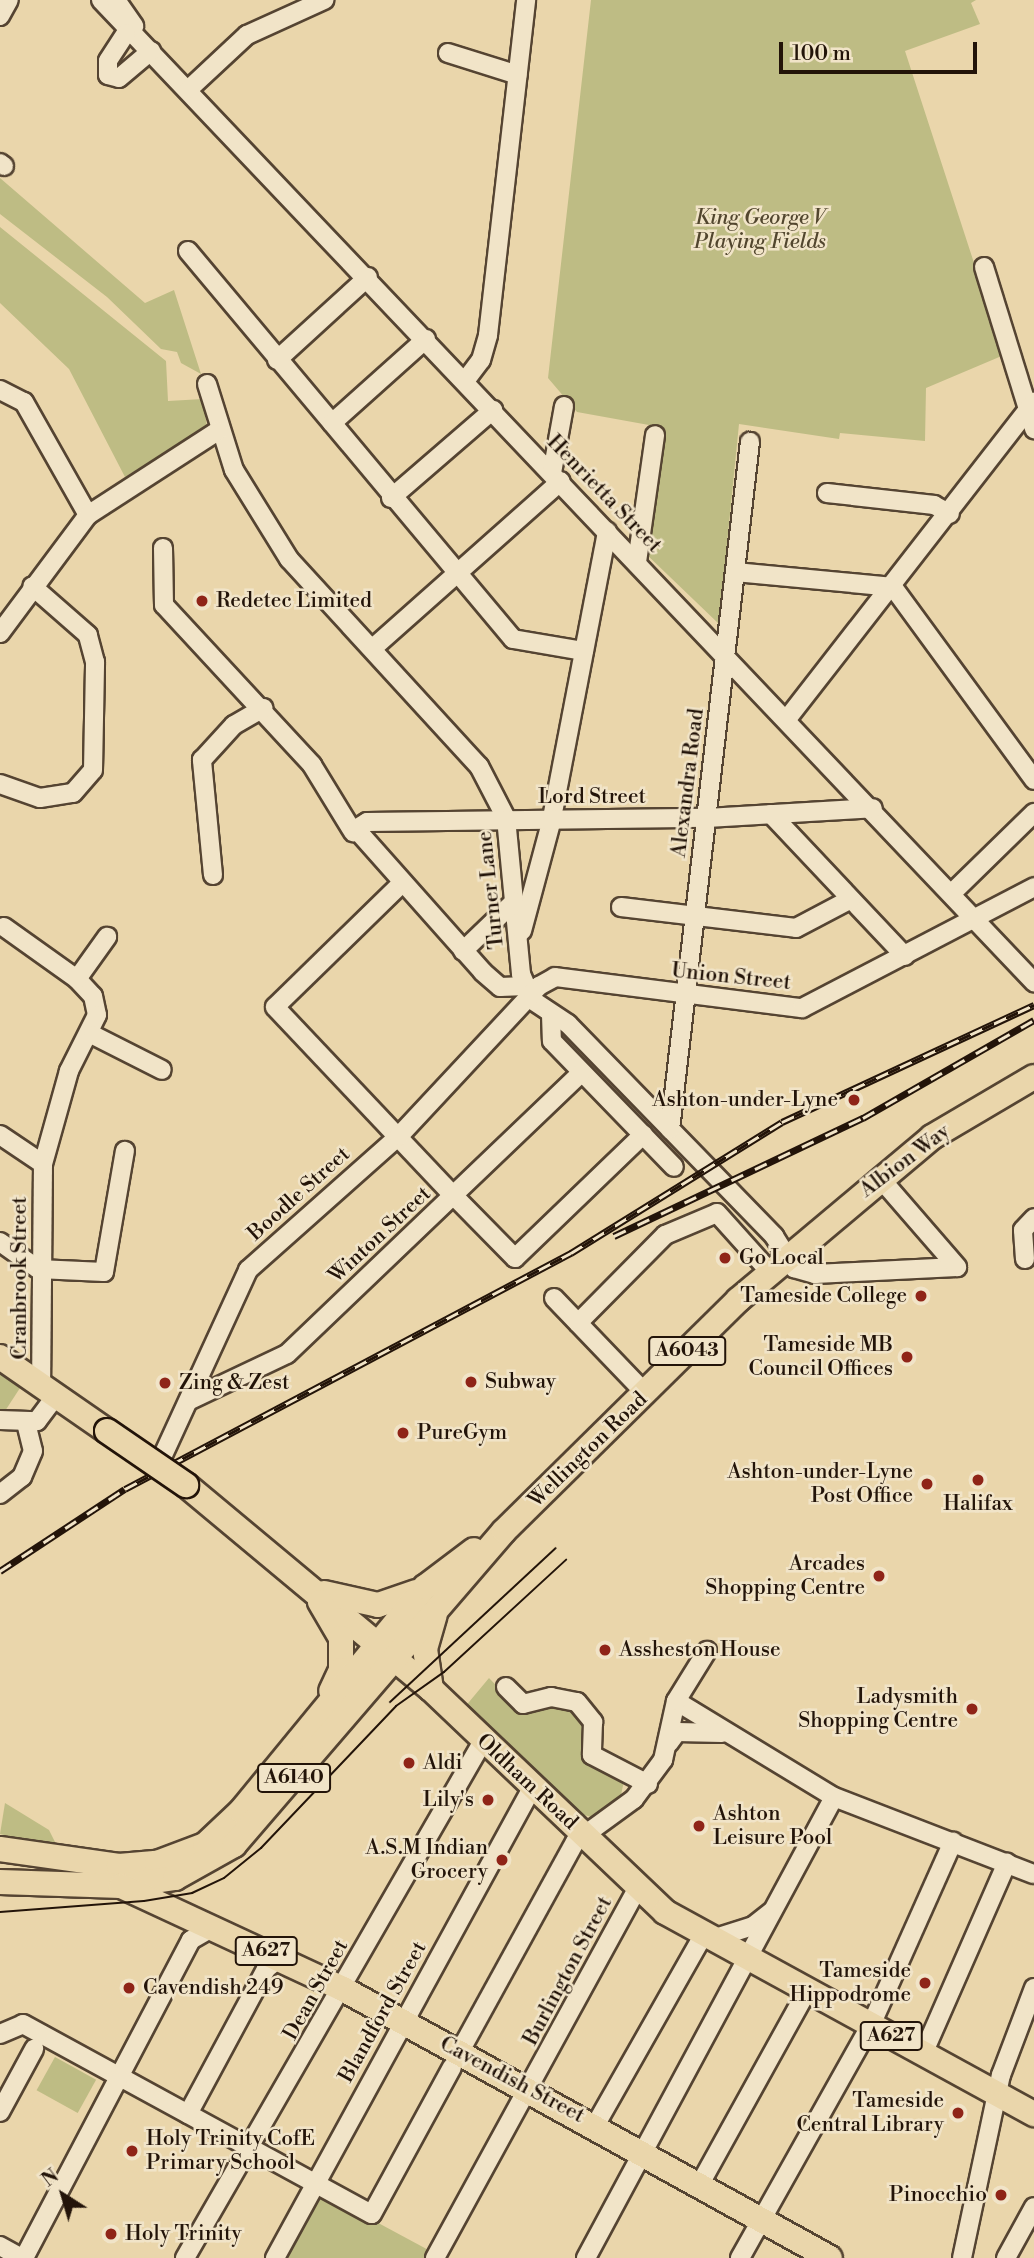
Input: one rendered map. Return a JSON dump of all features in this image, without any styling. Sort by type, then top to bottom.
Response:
[{"type":"highway","name":"Albion Way","points":[[778,1265],[932,1137],[1034,1077]]},
{"type":"highway","name":"Wellington Road","points":[[177,1868],[217,1836],[321,1714],[432,1596],[504,1531],[778,1265]]},
{"type":"highway","name":"Oldham Road","points":[[0,1357],[186,1485],[431,1689],[638,1889],[708,1937],[744,1967],[807,1991],[923,2054],[998,2089],[1034,2114]]},
{"type":"highway","points":[[313,1590],[378,1605],[432,1596],[425,1649],[431,1689]]},
{"type":"highway","name":"A627","points":[[313,1590],[341,1638],[341,1670],[321,1714]]},
{"type":"highway","name":"Wellington Road","points":[[177,1868],[234,1845],[385,1649]]},
{"type":"highway","name":"A6140","points":[[0,1849],[119,1866],[177,1868]]},
{"type":"highway","points":[[177,1868],[187,1917]]},
{"type":"highway","name":"A6140","points":[[0,1893],[121,1886],[177,1868]]},
{"type":"highway","name":"A6140","points":[[0,1882],[80,1887]]},
{"type":"highway","name":"Cavendish Street","points":[[121,1886],[210,1929],[281,1957],[343,1989],[404,2023],[456,2060],[530,2087],[830,2258]]},
{"type":"street","points":[[0,16],[9,0]]},
{"type":"street","name":"Henrietta Street","points":[[100,0],[135,27]]},
{"type":"street","name":"Henrietta Street","points":[[116,0],[135,27],[189,89],[873,808],[974,919],[1031,972]]},
{"type":"street","points":[[189,89],[247,35],[324,0]]},
{"type":"street","points":[[465,381],[481,360],[488,335],[526,0]]},
{"type":"street","points":[[448,52],[518,75]]},
{"type":"street","points":[[188,251],[391,498],[513,639],[584,650]]},
{"type":"street","points":[[788,719],[950,514],[1032,416],[984,267]]},
{"type":"street","points":[[277,360],[368,277]]},
{"type":"street","points":[[332,423],[426,339]]},
{"type":"street","name":"Turner Lane","points":[[207,384],[218,431],[234,470],[289,558],[479,766],[506,818],[514,902],[529,993]]},
{"type":"street","points":[[0,390],[24,402],[88,515]]},
{"type":"street","points":[[373,648],[556,477],[564,406]]},
{"type":"street","points":[[391,498],[493,410]]},
{"type":"street","points":[[0,633],[32,586],[88,515],[218,431]]},
{"type":"street","points":[[637,562],[655,435]]},
{"type":"street","name":"Alexandra Road","points":[[670,1129],[750,442]]},
{"type":"street","points":[[827,493],[934,505],[950,514]]},
{"type":"street","points":[[520,940],[551,822],[607,531]]},
{"type":"street","points":[[163,548],[164,604],[312,765],[354,830],[463,951],[500,987],[529,993],[551,1015],[568,1024],[774,1236],[778,1265]]},
{"type":"street","points":[[735,572],[892,587],[1034,780]]},
{"type":"street","points":[[0,784],[40,798],[73,793],[93,770],[95,662],[88,635],[32,586]]},
{"type":"street","points":[[213,875],[202,760],[234,724],[262,708]]},
{"type":"street","name":"Lord Street","points":[[354,830],[367,822],[506,818],[551,822],[707,818],[873,808]]},
{"type":"street","points":[[952,893],[1034,813]]},
{"type":"street","points":[[771,814],[905,956]]},
{"type":"street","points":[[401,884],[275,1007],[454,1196],[515,1258],[643,1135]]},
{"type":"street","name":"Union Street","points":[[529,993],[555,977],[687,996],[802,1008],[1034,887]]},
{"type":"street","points":[[621,907],[796,928],[851,899]]},
{"type":"street","points":[[463,951],[514,902]]},
{"type":"street","points":[[4,927],[77,979],[93,996],[93,1035],[162,1070]]},
{"type":"street","points":[[77,979],[107,937]]},
{"type":"street","name":"Boodle Street","points":[[158,1466],[248,1270],[399,1136],[529,993]]},
{"type":"street","points":[[551,1015],[552,1041],[674,1167]]},
{"type":"street","name":"Cranbrook Street","points":[[48,1391],[38,1269],[43,1164],[69,1071],[93,1035]]},
{"type":"street","name":"Winton Street","points":[[190,1400],[287,1354],[582,1073]]},
{"type":"street","points":[[0,1135],[43,1164]]},
{"type":"street","points":[[0,1242],[38,1269],[104,1272],[125,1151]]},
{"type":"street","points":[[578,1323],[665,1235],[718,1213],[778,1265],[816,1274],[957,1267],[880,1178]]},
{"type":"street","points":[[1031,1261],[1023,1230],[1034,1218]]},
{"type":"street","points":[[554,1298],[646,1394]]},
{"type":"street","points":[[0,1420],[37,1421],[48,1391]]},
{"type":"street","points":[[0,1494],[22,1477],[33,1451],[26,1422]]},
{"type":"street","points":[[669,1743],[676,1701],[706,1651]]},
{"type":"street","points":[[506,1687],[523,1704],[551,1696],[577,1702],[593,1723],[592,1755],[648,1784]]},
{"type":"street","points":[[676,1701],[834,1797],[1034,1874]]},
{"type":"street","points":[[0,2034],[23,2024],[372,2214],[583,1835],[648,1784],[677,1732],[725,1733]]},
{"type":"street","name":"Dean Street","points":[[185,2258],[253,2149],[482,1741]]},
{"type":"street","name":"Blandford Street","points":[[275,2258],[532,1788]]},
{"type":"street","points":[[586,2258],[834,1797]]},
{"type":"street","points":[[740,2258],[871,2025],[953,1842]]},
{"type":"street","points":[[923,2054],[1007,1863]]},
{"type":"street","name":"Burlington Street","points":[[442,2256],[638,1889]]},
{"type":"street","points":[[596,2124],[708,1937],[753,1926],[775,1909]]},
{"type":"street","points":[[0,2246],[23,2258],[116,2075],[191,1940],[210,1929]]},
{"type":"street","points":[[188,2114],[266,1969],[281,1957]]},
{"type":"street","points":[[962,2258],[998,2089],[1034,1988]]},
{"type":"street","points":[[700,2185],[807,1991]]},
{"type":"street","points":[[0,2112],[26,2054]]},
{"type":"street","points":[[1006,2258],[1034,2207]]},
{"type":"green space","name":"King George V Playing Fields","points":[[591,0],[976,0],[971,3],[980,24],[905,51],[1004,355],[926,388],[925,441],[840,433],[839,439],[739,424],[719,624],[645,553],[660,427],[577,412],[548,378]]},
{"type":"green space","points":[[0,178],[145,303],[174,290],[201,374],[181,363],[177,352],[161,349],[107,297],[0,214]]},
{"type":"green space","points":[[0,227],[166,361],[168,401],[203,399],[207,427],[125,477],[69,369],[0,303]]},
{"type":"green space","points":[[0,1374],[20,1388],[5,1411],[0,1410]]},
{"type":"green space","points":[[489,1678],[518,1708],[557,1703],[579,1714],[587,1730],[585,1753],[624,1781],[621,1795],[592,1817],[580,1814],[501,1745],[464,1708]]},
{"type":"green space","points":[[5,1803],[49,1830],[58,1848],[0,1834]]},
{"type":"green space","points":[[55,2057],[96,2080],[78,2113],[37,2090]]},
{"type":"green space","points":[[317,2190],[434,2253],[431,2258],[280,2258]]},
{"type":"tram line","points":[[390,1702],[556,1548]]},
{"type":"tram line","points":[[0,1912],[144,1901],[192,1893],[224,1878],[261,1848],[396,1706],[444,1672],[566,1560]]},
{"type":"railway","points":[[0,1571],[125,1489],[571,1253],[782,1122],[1034,1005]]},
{"type":"railway","points":[[614,1236],[863,1118],[1034,1020]]},
{"type":"place","name":"Redetec Limited","points":[[202,601]]},
{"type":"place","name":"Ashton-under-Lyne","points":[[854,1100]]},
{"type":"place","name":"Go Local","points":[[725,1258]]},
{"type":"place","name":"Tameside College","points":[[921,1296]]},
{"type":"place","name":"Tameside MB Council Offices","points":[[907,1357]]},
{"type":"place","name":"Subway","points":[[471,1382]]},
{"type":"place","name":"Zing & Zest","points":[[165,1383]]},
{"type":"place","name":"PureGym","points":[[403,1433]]},
{"type":"place","name":"Halifax","points":[[978,1480]]},
{"type":"place","name":"Ashton-under-Lyne Post Office","points":[[927,1484]]},
{"type":"place","name":"Arcades Shopping Centre","points":[[879,1576]]},
{"type":"place","name":"Assheston House","points":[[605,1650]]},
{"type":"place","name":"Ladysmith Shopping Centre","points":[[972,1709]]},
{"type":"place","name":"Aldi","points":[[409,1763]]},
{"type":"place","name":"Lily's","points":[[488,1800]]},
{"type":"place","name":"Ashton Leisure Pool","points":[[699,1826]]},
{"type":"place","name":"A.S.M Indian Grocery","points":[[502,1860]]},
{"type":"place","name":"Tameside Hippodrome","points":[[925,1983]]},
{"type":"place","name":"Cavendish 249","points":[[129,1988]]},
{"type":"place","name":"Tameside Central Library","points":[[958,2113]]},
{"type":"place","name":"Holy Trinity CofE Primary School","points":[[132,2151]]},
{"type":"place","name":"Pinocchio","points":[[1001,2195]]},
{"type":"place","name":"Holy Trinity","points":[[111,2234]]}]
